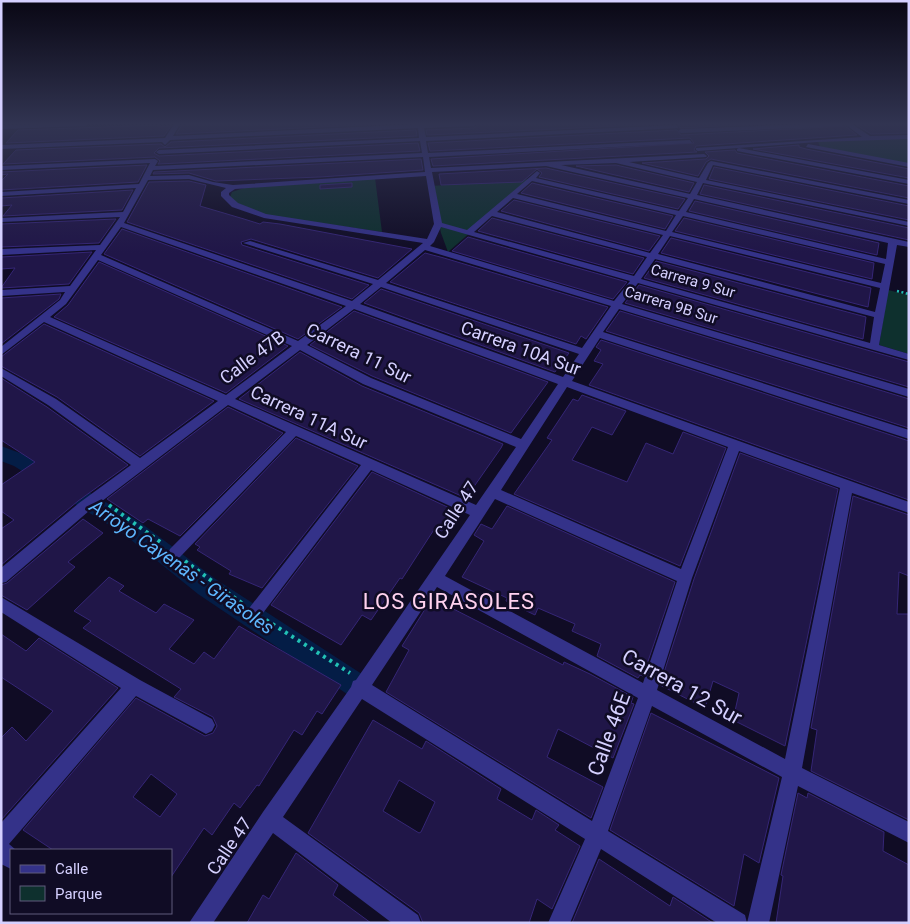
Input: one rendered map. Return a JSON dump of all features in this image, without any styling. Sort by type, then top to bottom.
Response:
[{"type":"street","points":[[1,168],[34,167]]},
{"type":"street","points":[[1,352],[64,302],[123,219],[139,186],[151,167]]},
{"type":"street","points":[[205,167],[287,172],[429,172],[500,167]]},
{"type":"street","points":[[287,172],[288,167]]},
{"type":"street","points":[[145,178],[189,177],[212,184],[233,187],[287,172],[327,167]]},
{"type":"street","points":[[428,167],[438,224]]},
{"type":"street","points":[[469,232],[532,179],[542,167]]},
{"type":"street","points":[[559,167],[909,245]]},
{"type":"street","points":[[645,167],[702,181],[909,224]]},
{"type":"street","name":"Calle 47","points":[[200,923],[435,578],[584,352],[681,214],[702,181],[705,167]]},
{"type":"street","points":[[745,167],[909,202]]},
{"type":"street","points":[[830,167],[909,182]]},
{"type":"street","points":[[532,179],[889,262]]},
{"type":"street","points":[[1,194],[139,186]]},
{"type":"street","name":"Carrera 9B Sur","points":[[233,187],[225,192],[225,196],[235,205],[264,216],[427,245],[909,393]]},
{"type":"street","points":[[511,195],[884,288]]},
{"type":"street","points":[[491,213],[880,316]]},
{"type":"street","points":[[1,220],[123,219]]},
{"type":"street","name":"Carrera 10A Sur","points":[[123,219],[909,508]]},
{"type":"street","name":"Carrera 9 Sur","points":[[438,224],[909,357]]},
{"type":"street","name":"Calle 47B","points":[[1,577],[139,464],[381,284],[427,245],[438,224]]},
{"type":"street","points":[[874,347],[893,241]]},
{"type":"street","points":[[247,243],[381,284],[584,352]]},
{"type":"street","points":[[1,252],[100,251]]},
{"type":"street","name":"Carrera 11 Sur","points":[[100,251],[299,345],[367,381],[523,445]]},
{"type":"street","points":[[1,292],[73,289]]},
{"type":"street","name":"Carrera 11A Sur","points":[[44,318],[227,398],[477,512]]},
{"type":"street","points":[[598,334],[909,435]]},
{"type":"street","points":[[1,371],[52,402],[139,464]]},
{"type":"street","points":[[175,553],[295,430]]},
{"type":"street","name":"Calle 46E","points":[[559,923],[597,835],[648,693],[685,578],[735,445]]},
{"type":"street","points":[[255,612],[370,464]]},
{"type":"street","points":[[758,923],[792,773],[847,485]]},
{"type":"street","points":[[491,491],[685,578]]},
{"type":"street","name":"Carrera 12 Sur","points":[[435,578],[792,773],[909,833]]},
{"type":"street","points":[[1,604],[134,686],[206,726]]},
{"type":"street","points":[[361,684],[737,923]]},
{"type":"street","points":[[1,838],[134,686]]},
{"type":"street","points":[[270,818],[410,923]]},
{"type":"path","points":[[97,497],[255,612],[361,684]]},
{"type":"green space","points":[[375,178],[382,232],[266,215],[234,204],[230,197],[232,192],[244,188]]},
{"type":"green space","points":[[531,179],[448,252],[441,233],[431,186]]},
{"type":"green space","points":[[888,290],[909,295],[909,354],[879,345]]},
{"type":"building","points":[[146,167],[138,182],[1,190],[1,181],[8,174],[1,175],[1,172]]},
{"type":"building","points":[[254,167],[422,167],[423,170],[320,177],[216,181],[189,173],[153,174],[154,172]]},
{"type":"building","points":[[581,167],[625,167],[694,183],[689,192]]},
{"type":"building","points":[[660,167],[703,167],[698,176]]},
{"type":"building","points":[[715,167],[909,206],[909,220],[709,179]]},
{"type":"building","points":[[752,167],[811,167],[909,186],[909,198]]},
{"type":"building","points":[[850,167],[899,167],[909,169],[909,178]]},
{"type":"building","points":[[546,168],[685,199],[678,209],[539,177],[542,173],[537,169],[522,182],[441,185],[439,174]]},
{"type":"building","points":[[189,181],[206,185],[200,206],[260,224],[263,222],[280,224],[412,249],[378,278],[251,239],[241,242],[242,245],[369,285],[352,299],[127,222],[149,182]]},
{"type":"building","points":[[352,183],[352,187],[320,189],[320,185]]},
{"type":"building","points":[[532,183],[673,216],[665,229],[521,193]]},
{"type":"building","points":[[704,185],[909,228],[909,240],[700,194]]},
{"type":"building","points":[[133,190],[122,210],[3,216],[12,205],[1,206],[1,198]]},
{"type":"building","points":[[514,200],[660,236],[649,251],[501,211]]},
{"type":"building","points":[[695,201],[879,243],[877,255],[689,211]]},
{"type":"building","points":[[492,218],[644,258],[633,274],[478,231]]},
{"type":"building","points":[[684,218],[874,263],[872,279],[675,231]]},
{"type":"building","points":[[116,219],[99,243],[1,247],[1,224]]},
{"type":"building","points":[[122,229],[342,307],[298,339],[104,254]]},
{"type":"building","points":[[468,237],[627,282],[613,299],[452,251]]},
{"type":"building","points":[[671,238],[871,288],[868,307],[661,253]]},
{"type":"building","points":[[92,252],[69,284],[1,288],[15,268],[1,269],[1,257]]},
{"type":"building","points":[[425,253],[608,307],[586,339],[581,336],[576,344],[390,282]]},
{"type":"building","points":[[656,261],[866,317],[863,339],[644,278]]},
{"type":"building","points":[[99,262],[288,346],[226,393],[54,317],[68,305]]},
{"type":"building","points":[[639,285],[909,362],[909,387],[625,303]]},
{"type":"building","points":[[381,289],[569,353],[555,372],[364,303]]},
{"type":"building","points":[[61,294],[59,299],[1,344],[1,298]]},
{"type":"building","points":[[354,311],[548,382],[511,433],[372,376],[310,345]]},
{"type":"building","points":[[620,311],[909,399],[909,428],[606,331]]},
{"type":"building","points":[[44,324],[214,401],[140,456],[57,397],[1,366],[1,357]]},
{"type":"building","points":[[601,340],[909,441],[909,500],[589,385],[603,364],[594,361],[601,350],[596,347]]},
{"type":"building","points":[[300,352],[362,386],[503,444],[466,498],[239,399]]},
{"type":"building","points":[[1,378],[47,407],[128,465],[78,501],[1,565],[1,529],[14,520],[1,511],[1,485],[35,462],[1,440]]},
{"type":"building","points":[[582,395],[626,411],[612,435],[592,427],[572,460],[627,482],[646,443],[673,454],[683,432],[726,448],[680,566],[514,494],[552,440],[547,438],[573,399],[578,401]]},
{"type":"building","points":[[228,407],[283,433],[180,536],[148,519],[143,523],[107,499]]},
{"type":"building","points":[[296,438],[358,466],[262,588],[229,574],[231,571],[197,550],[200,547],[195,544]]},
{"type":"building","points":[[740,453],[838,489],[785,746],[733,720],[739,693],[713,681],[705,708],[660,685],[694,579]]},
{"type":"building","points":[[372,472],[456,511],[442,531],[435,528],[402,579],[400,578],[371,620],[362,615],[341,645],[271,605]]},
{"type":"building","points":[[853,496],[909,515],[909,576],[899,572],[897,614],[909,614],[909,820],[811,771],[817,730],[811,728]]},
{"type":"building","points":[[507,506],[675,582],[643,676],[640,675],[638,678],[597,656],[601,644],[572,631],[575,624],[538,608],[535,615],[506,601],[507,598],[462,577],[484,541],[474,535],[481,524],[492,529]]},
{"type":"building","points":[[83,519],[103,533],[68,562],[75,567],[27,610],[1,595],[1,585],[7,583]]},
{"type":"building","points":[[109,577],[124,586],[119,591],[156,613],[164,604],[194,620],[169,649],[194,664],[204,652],[214,659],[239,626],[341,685],[322,714],[317,711],[302,735],[294,730],[259,786],[257,785],[240,808],[234,803],[212,835],[204,828],[172,876],[172,849],[52,849],[23,830],[136,698],[205,736],[213,733],[217,726],[213,717],[174,697],[181,689],[83,628],[91,621],[74,611]],"holes":[[[151,774],[177,794],[160,817],[133,797]]]},
{"type":"building","points":[[432,598],[563,665],[564,662],[633,697],[631,703],[634,704],[613,758],[558,729],[547,757],[603,787],[591,818],[386,692],[409,650],[402,646]]},
{"type":"building","points":[[1,634],[26,651],[39,638],[118,688],[1,820],[1,738],[12,727],[26,741],[53,711],[1,677]]},
{"type":"building","points":[[651,713],[779,778],[759,863],[744,854],[734,906],[610,830]]},
{"type":"building","points":[[373,720],[422,749],[426,741],[501,789],[497,799],[532,820],[536,810],[559,825],[555,830],[580,846],[552,909],[537,899],[529,923],[423,923],[419,913],[308,833]],"holes":[[[399,780],[435,802],[419,833],[383,811]]]},
{"type":"building","points":[[798,793],[807,798],[808,793],[884,832],[883,851],[909,865],[909,923],[776,923],[783,876],[781,875]]},
{"type":"building","points":[[296,853],[338,885],[333,895],[371,923],[247,923],[263,895],[269,899]]},
{"type":"building","points":[[599,859],[670,906],[673,897],[713,923],[572,923]]},
{"type":"waterway","name":"Arroyo Cayenas - Girasoles","points":[[1,453],[21,461],[133,529],[206,586],[359,687]]},
{"type":"district","name":"LOS GIRASOLES","points":[[449,601]]}]
